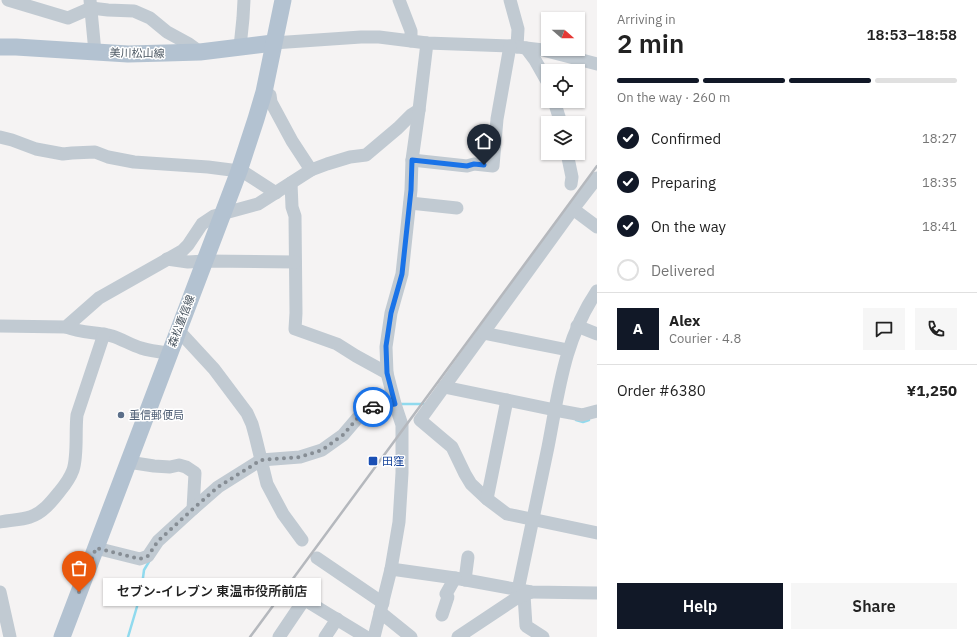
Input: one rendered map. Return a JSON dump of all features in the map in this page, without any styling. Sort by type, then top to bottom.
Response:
[{"type":"main road","name":"森松重信線","points":[[62,637],[238,171],[264,92],[283,0]]},
{"type":"main road","name":"美川松山線","points":[[0,47],[128,54],[200,52],[273,43]]},
{"type":"street","points":[[8,0],[68,18],[90,4]]},
{"type":"street","points":[[240,47],[244,0]]},
{"type":"street","points":[[399,0],[411,31],[411,41]]},
{"type":"street","points":[[412,160],[467,166],[474,164],[493,166],[497,119],[518,47],[518,29],[510,0]]},
{"type":"street","points":[[90,4],[108,10],[134,11],[150,18],[167,32],[200,52]]},
{"type":"street","points":[[90,4],[95,52]]},
{"type":"street","points":[[273,43],[379,37],[427,43],[518,47],[544,50],[597,64]]},
{"type":"street","points":[[374,637],[391,569],[399,522],[402,473],[402,425],[387,373],[386,346],[391,313],[402,274],[410,204],[412,160],[427,43]]},
{"type":"street","points":[[518,47],[535,60],[541,71]]},
{"type":"street","points":[[264,92],[270,95],[271,102],[292,141],[311,170]]},
{"type":"street","points":[[66,327],[99,298],[182,251],[188,245],[202,224],[214,216],[258,204],[311,170],[350,157],[366,155],[411,115],[419,110]]},
{"type":"street","points":[[0,137],[36,149],[63,154],[72,152],[95,152],[108,157],[134,162],[208,167],[238,171],[245,173],[276,193]]},
{"type":"street","points":[[568,160],[572,177],[571,184]]},
{"type":"street","points":[[597,178],[420,420],[452,447],[471,484],[487,499],[507,514],[597,533]]},
{"type":"street","points":[[291,183],[292,207],[295,216],[295,330],[338,344],[387,373]]},
{"type":"street","points":[[410,204],[457,208]]},
{"type":"street","points":[[573,209],[597,227]]},
{"type":"street","points":[[167,259],[188,262],[295,262]]},
{"type":"street","points":[[543,637],[526,626],[524,593],[533,520],[560,381],[568,350],[577,326],[597,291]]},
{"type":"street","points":[[0,326],[66,327],[73,330],[112,336],[140,348],[169,353]]},
{"type":"street","points":[[577,326],[597,334]]},
{"type":"street","points":[[178,330],[214,369],[247,413],[252,424],[267,484],[283,514],[302,540]]},
{"type":"street","points":[[483,332],[568,350]]},
{"type":"street","points":[[0,522],[32,517],[49,504],[68,480],[73,470],[76,454],[75,429],[77,416],[104,334]]},
{"type":"street","points":[[444,387],[582,415],[597,411]]},
{"type":"street","points":[[487,499],[507,400]]},
{"type":"street","points":[[96,548],[140,559],[148,556],[158,541],[218,487],[261,460],[300,457],[322,450],[343,435],[367,407],[395,404]]},
{"type":"street","points":[[128,462],[170,467],[179,465],[186,467],[195,473],[193,509]]},
{"type":"street","points":[[442,614],[448,597],[446,594],[460,579],[468,557]]},
{"type":"street","points":[[317,558],[382,608],[411,637]]},
{"type":"street","points":[[391,569],[460,579],[524,593],[597,593]]},
{"type":"street","points":[[279,637],[312,588]]},
{"type":"street","points":[[0,592],[10,637]]},
{"type":"street","points":[[458,637],[524,593]]},
{"type":"street","points":[[305,600],[366,637]]},
{"type":"street","points":[[325,637],[337,619]]},
{"type":"waterway","points":[[400,405],[425,404]]},
{"type":"waterway","points":[[576,420],[583,422],[589,420]]},
{"type":"waterway","points":[[128,637],[141,593],[144,570],[150,560]]},
{"type":"railway","points":[[250,637],[597,166]]},
{"type":"way so far","points":[[79,592],[96,548],[140,559],[148,556],[158,541],[218,487],[233,479],[261,460],[300,457],[322,450],[343,435],[367,407],[373,407]]},
{"type":"place","name":"重信郵便局","points":[[121,415]]},
{"type":"place","name":"田窪","points":[[373,461]]},
{"type":"place","name":"セブン-イレブン 東温市役所前店","points":[[79,592]]},
{"type":"route","points":[[373,407],[395,404],[387,373],[386,346],[391,313],[402,274],[411,190],[412,160],[467,166],[474,164],[484,165]]}]
